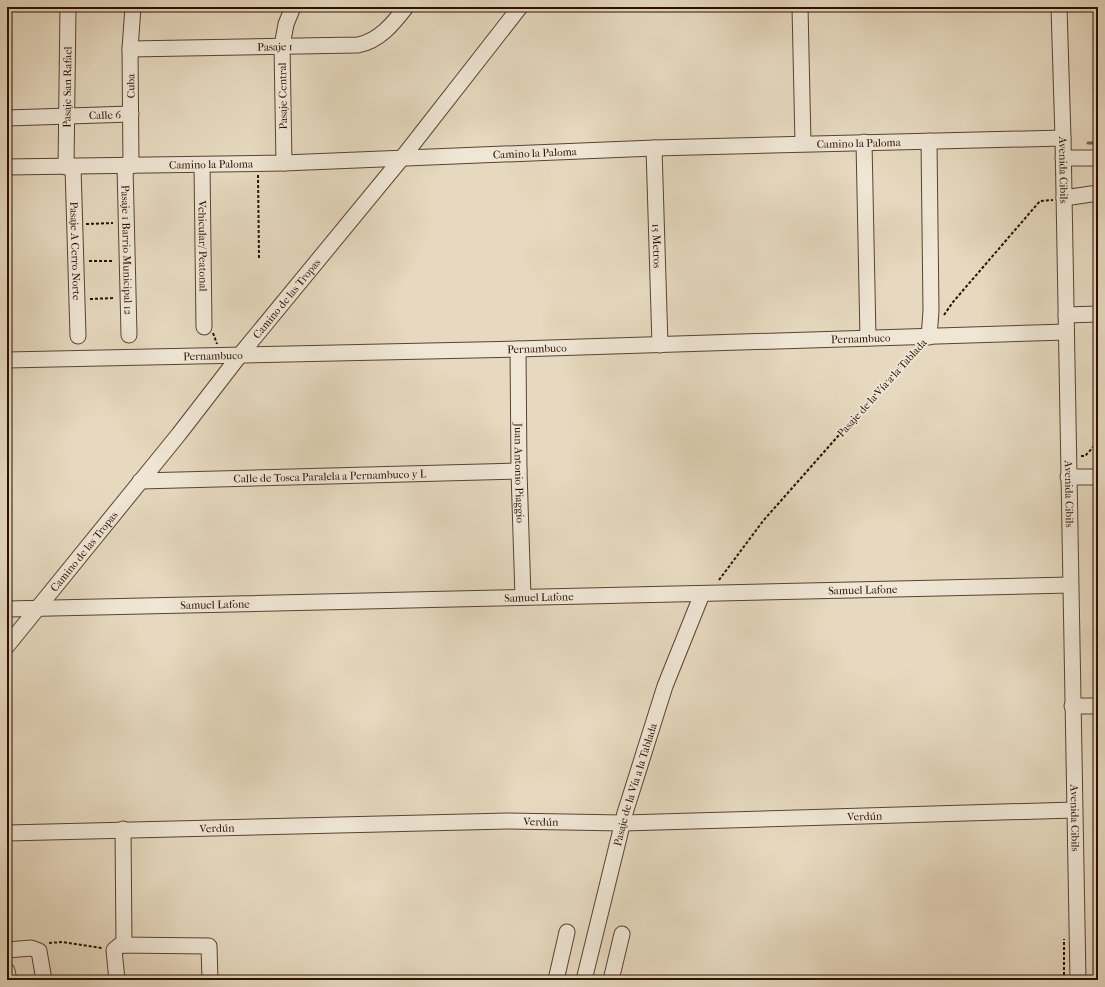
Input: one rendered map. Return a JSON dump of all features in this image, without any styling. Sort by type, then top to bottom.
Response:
[{"type":"street","name":"Pasaje San Rafael","points":[[68,7],[67,116],[70,167]]},
{"type":"street","name":"Cuba","points":[[128,166],[131,114],[130,49],[132,7]]},
{"type":"street","name":"Pasaje Central","points":[[284,163],[282,46],[283,35],[293,7]]},
{"type":"street","name":"Pasaje 1","points":[[130,49],[368,43],[388,28],[406,7]]},
{"type":"street","name":"Camino de las Tropas","points":[[7,646],[240,355],[402,158],[520,7]]},
{"type":"street","points":[[800,7],[804,143]]},
{"type":"street","name":"Avenida Cibils","points":[[1059,7],[1063,138],[1078,980]]},
{"type":"street","name":"Calle 6","points":[[7,118],[131,114]]},
{"type":"street","name":"Camino la Paloma","points":[[7,167],[284,163],[804,143],[1063,138]]},
{"type":"street","points":[[929,141],[931,311],[929,337]]},
{"type":"street","points":[[864,142],[868,338]]},
{"type":"street","name":"15 Metros","points":[[654,148],[660,345]]},
{"type":"street","points":[[1063,158],[1098,158]]},
{"type":"street","name":"Vehicular/ Peatonal","points":[[202,165],[204,327]]},
{"type":"street","name":"Pasaje 1 Barrio Municipal 12","points":[[128,166],[127,223],[129,335]]},
{"type":"street","name":"Pasaje A Cerro Norte","points":[[70,167],[76,262],[78,336]]},
{"type":"street","points":[[1064,198],[1098,193]]},
{"type":"street","points":[[1066,315],[1097,314]]},
{"type":"street","name":"Pernambuco","points":[[7,360],[518,349],[1066,332]]},
{"type":"street","name":"Juan Antonio Piaggio","points":[[518,349],[519,471],[523,597]]},
{"type":"street","name":"Calle de Tosca Paralela a Pernambuco y L","points":[[140,481],[519,471]]},
{"type":"street","points":[[1068,477],[1098,477]]},
{"type":"street","name":"Samuel Lafone","points":[[7,609],[1070,585]]},
{"type":"street","name":"Pasaje de la Vía a la Tablada","points":[[584,980],[623,823],[664,686],[705,593]]},
{"type":"street","points":[[1072,706],[1098,706]]},
{"type":"street","name":"Verdún","points":[[7,833],[508,821],[623,823],[1074,810]]},
{"type":"street","points":[[117,980],[123,830]]},
{"type":"street","points":[[556,980],[567,932]]},
{"type":"street","points":[[611,980],[622,934]]},
{"type":"street","points":[[119,948],[209,946],[210,980]]},
{"type":"street","points":[[7,950],[31,948],[39,951],[44,980]]},
{"type":"path","points":[[258,163],[259,258]]},
{"type":"path","points":[[941,320],[953,302],[1040,201],[1064,198]]},
{"type":"path","points":[[74,224],[127,223]]},
{"type":"path","points":[[76,262],[128,261]]},
{"type":"path","points":[[77,299],[128,298]]},
{"type":"path","points":[[1097,314],[1098,421]]},
{"type":"path","points":[[204,327],[214,334],[218,355]]},
{"type":"path","name":"Pasaje de la Vía a la Tablada","points":[[705,593],[762,521],[923,341],[929,337]]},
{"type":"path","points":[[1068,456],[1085,456],[1098,442]]},
{"type":"path","points":[[48,942],[119,948]]},
{"type":"waterway","points":[[1088,143],[1098,143]]}]
